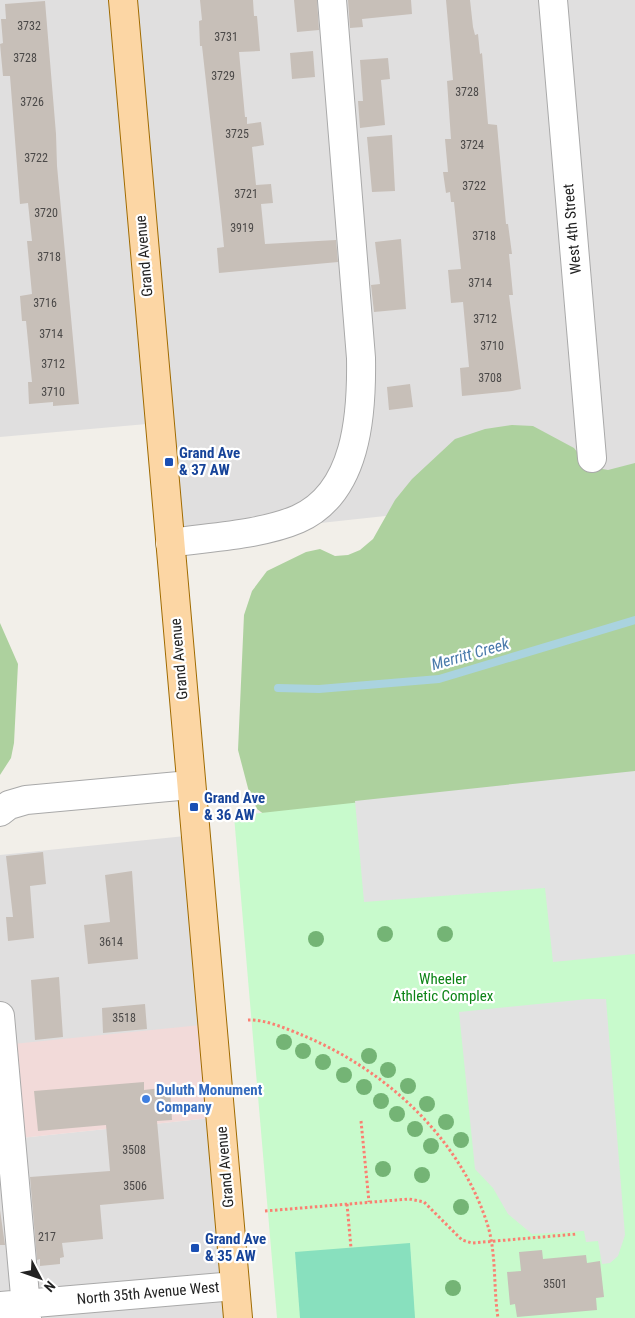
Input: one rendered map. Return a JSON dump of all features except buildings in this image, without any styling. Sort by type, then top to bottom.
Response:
[{"type":"main road","name":"Grand Avenue","points":[[123,0],[238,1318]]},
{"type":"street","points":[[170,543],[265,529],[297,520],[316,508],[332,494],[350,454],[360,414],[361,358],[332,0]]},
{"type":"street","name":"West 4th Street","points":[[553,0],[592,458]]},
{"type":"street","points":[[0,812],[9,806],[26,800],[190,785]]},
{"type":"street","points":[[0,1016],[17,1309]]},
{"type":"street","name":"North 35th Avenue West","points":[[17,1309],[235,1286]]},
{"type":"path","points":[[248,1020],[272,1025],[322,1043],[386,1082],[415,1109],[457,1160],[472,1186],[487,1222],[498,1318]]},
{"type":"path","points":[[361,1121],[369,1202]]},
{"type":"path","points":[[265,1210],[409,1199],[424,1202],[462,1240],[472,1243],[577,1234]]},
{"type":"path","points":[[347,1204],[351,1248]]},
{"type":"shaded area","points":[[0,0],[635,0],[635,489],[265,529],[170,543],[158,423],[0,437]]},
{"type":"shaded area","points":[[635,771],[635,954],[553,962],[545,888],[364,902],[355,801]]},
{"type":"shaded area","points":[[195,835],[211,1024],[11,1139],[220,1117],[238,1318],[0,1318],[0,855]]},
{"type":"shaded area","points":[[588,999],[606,999],[625,1235],[618,1256],[610,1263],[602,1264],[598,1241],[586,1242],[584,1231],[532,1234],[508,1214],[493,1188],[475,1169],[459,1012]]},
{"type":"shaded area","points":[[211,1024],[220,1117],[11,1139],[3,1045]]},
{"type":"green space","points":[[512,425],[533,426],[574,448],[585,462],[597,468],[608,470],[635,463],[635,772],[273,821],[257,809],[249,792],[238,750],[244,615],[252,591],[267,571],[306,552],[320,549],[335,556],[348,555],[360,550],[373,539],[395,500],[412,479],[455,439],[485,429]]},
{"type":"green space","points":[[0,623],[18,664],[14,743],[11,758],[0,775]]},
{"type":"green space","name":"Wheeler Athletic Complex","points":[[635,772],[635,1318],[277,1318],[234,816]]},
{"type":"green space","points":[[410,1243],[415,1318],[300,1318],[295,1252]]},
{"type":"waterway","name":"Merritt Creek","points":[[278,688],[319,689],[439,679],[635,620]]},
{"type":"place","name":"Grand Ave & 37 AW","points":[[169,462]]},
{"type":"place","name":"Grand Ave & 36 AW","points":[[194,807]]},
{"type":"place","name":"Duluth Monument Company","points":[[146,1099]]},
{"type":"place","name":"Grand Ave & 35 AW","points":[[195,1248]]}]
